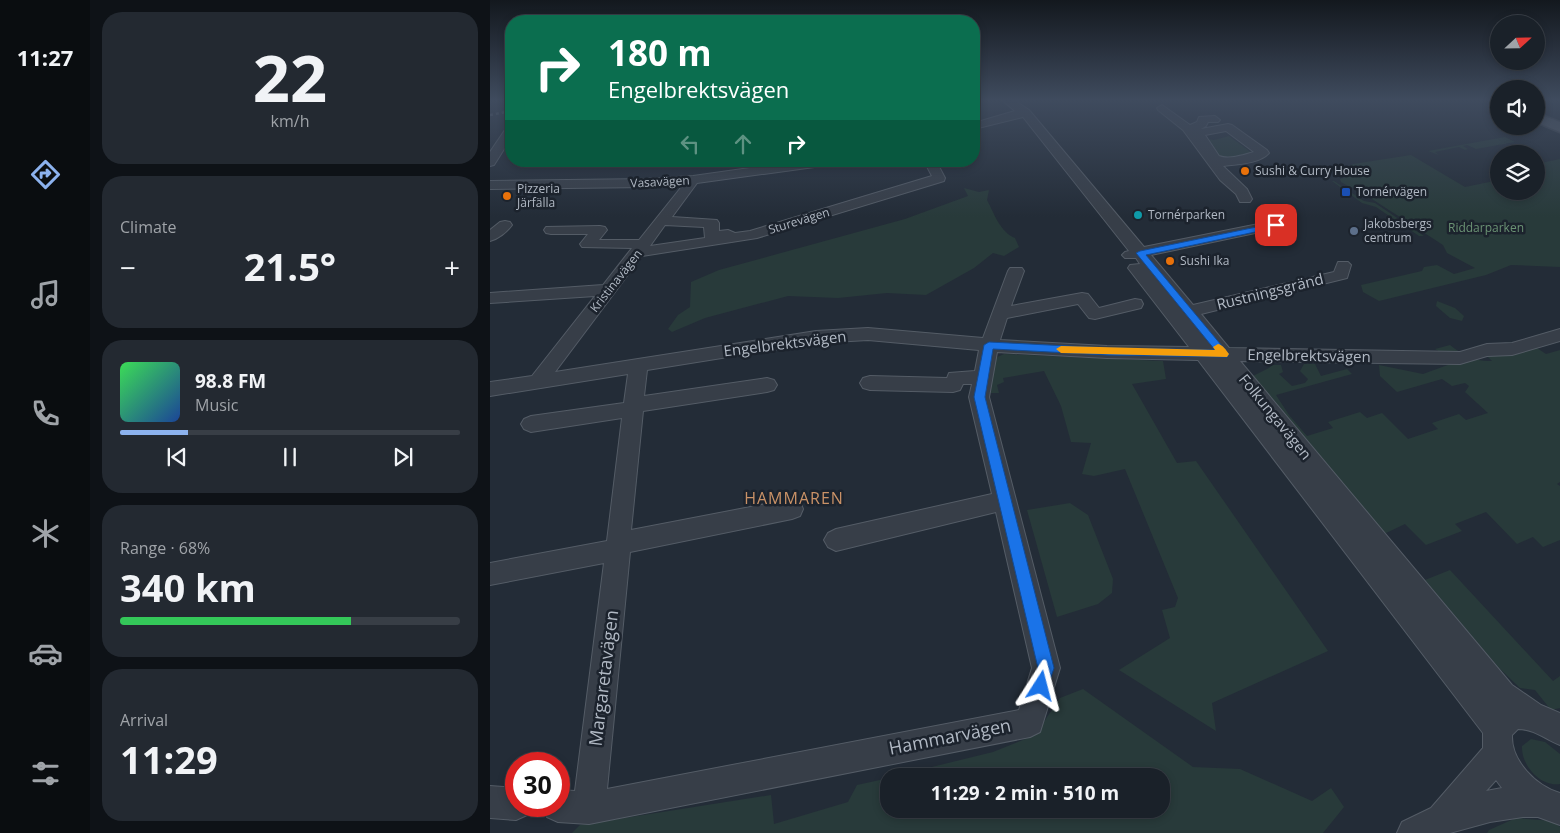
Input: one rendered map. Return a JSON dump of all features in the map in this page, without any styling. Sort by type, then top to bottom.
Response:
[{"type":"street","points":[[490,162],[505,139]]},
{"type":"street","name":"Folkungavägen","points":[[1041,139],[1213,354],[1502,695],[1551,723]]},
{"type":"street","points":[[1198,139],[1225,177],[1246,198]]},
{"type":"street","points":[[1199,139],[1215,159],[1222,162],[1246,159],[1263,153],[1244,139]]},
{"type":"street","name":"Vasavägen","points":[[490,185],[647,183],[693,180],[786,167]]},
{"type":"street","name":"Sturevägen","points":[[641,248],[752,235],[939,178],[933,167]]},
{"type":"street","name":"Kristinavägen","points":[[537,382],[693,180]]},
{"type":"street","points":[[662,221],[712,223],[711,236],[732,233]]},
{"type":"street","points":[[1133,255],[1288,222]]},
{"type":"street","points":[[490,238],[506,226]]},
{"type":"street","points":[[551,230],[600,230],[587,244],[641,248]]},
{"type":"street","name":"Folkungavägen","points":[[1133,255],[1192,315],[1213,354],[1498,741],[1506,769],[1514,779],[1554,808]]},
{"type":"street","name":"Rustningsgränd","points":[[1192,315],[1194,310],[1341,275],[1343,265]]},
{"type":"street","name":"Hammarvägen","points":[[570,807],[589,808],[1030,722],[1046,668],[979,397],[989,345],[1016,271]]},
{"type":"street","points":[[490,298],[609,290]]},
{"type":"street","points":[[1000,314],[1082,298],[1095,314],[1135,304]]},
{"type":"street","name":"Engelbrektsvägen","points":[[490,389],[825,337],[868,334],[989,345],[1108,352],[1454,358],[1487,350],[1512,349],[1560,336]]},
{"type":"street","name":"Margaretavägen","points":[[589,808],[638,366]]},
{"type":"street","points":[[870,383],[953,385],[956,378],[983,376]]},
{"type":"street","points":[[531,424],[768,385]]},
{"type":"street","points":[[836,540],[1004,500]]},
{"type":"street","points":[[490,574],[792,509]]},
{"type":"street","points":[[1443,819],[1498,741],[1509,717],[1517,715],[1551,723]]},
{"type":"street","points":[[1414,833],[1443,819],[1510,801],[1554,808]]},
{"type":"street","points":[[490,802],[505,803]]},
{"type":"green space","points":[[1207,139],[1233,139],[1256,156],[1221,160]]},
{"type":"green space","points":[[1495,139],[1509,139],[1515,142],[1476,149],[1467,145],[1463,146],[1468,149],[1465,150],[1459,147],[1435,152],[1439,155],[1428,151]]},
{"type":"green space","name":"Riddarparken","points":[[1411,155],[1465,187],[1490,182],[1490,200],[1545,200],[1545,162],[1560,159],[1560,267],[1511,265],[1486,275],[1379,301],[1363,292],[1361,285],[1422,271],[1424,267],[1437,265],[1454,274],[1475,268],[1447,253],[1443,245],[1355,188],[1341,182],[1340,179],[1349,176],[1353,164]]},
{"type":"green space","points":[[1332,181],[1364,201],[1375,203],[1424,236],[1419,236],[1376,207],[1362,203]]},
{"type":"green space","points":[[964,188],[979,192],[989,190],[987,200],[995,216],[1001,227],[1015,238],[1019,247],[1004,256],[993,253],[974,268],[926,295],[887,293],[838,298],[788,296],[705,318],[672,332],[668,329],[678,315],[690,307],[691,282],[719,270],[905,219],[968,196]]},
{"type":"green space","points":[[1437,301],[1455,308],[1464,316],[1462,321],[1450,318],[1436,306]]},
{"type":"green space","points":[[1450,345],[1470,357],[1486,361],[1492,361],[1487,356],[1484,347],[1534,346],[1546,354],[1560,350],[1560,482],[1557,484],[1560,486],[1560,540],[1543,547],[1533,537],[1517,544],[1486,512],[1455,524],[1462,531],[1426,545],[1405,524],[1384,534],[1253,376],[1272,365],[1281,365],[1283,372],[1279,374],[1292,386],[1305,383],[1308,379],[1300,371],[1304,364],[1315,364],[1321,376],[1347,369],[1352,374],[1276,395],[1289,415],[1307,436],[1333,428],[1328,422],[1360,412],[1367,418],[1382,413],[1408,439],[1438,429],[1432,423],[1459,414],[1466,420],[1488,413],[1465,392],[1469,386],[1465,383],[1452,386],[1442,379],[1397,392],[1380,376],[1379,365],[1423,374],[1456,362],[1435,349]]},
{"type":"green space","points":[[1004,354],[1163,361],[1166,379],[1132,384],[1177,463],[1196,461],[1328,651],[1212,703],[1216,731],[1119,670],[1170,638],[1162,610],[1175,607],[1178,598],[1125,469],[1094,476],[1082,474],[1091,443],[1071,442],[1061,406],[1044,371],[1003,378],[1004,382],[997,385],[999,393],[990,393],[995,358]]},
{"type":"green space","points":[[1070,503],[1088,515],[1113,579],[1112,593],[1098,604],[1057,617],[1027,510]]},
{"type":"green space","points":[[1450,570],[1553,681],[1560,676],[1560,708],[1551,710],[1535,690],[1520,688],[1499,668],[1425,580]]},
{"type":"green space","points":[[1083,689],[1193,767],[1240,769],[1312,801],[1331,788],[1344,807],[1323,833],[572,833],[580,825],[771,795],[774,824],[848,802],[857,785],[880,780],[880,818],[1170,818],[1170,768],[928,768],[993,752],[1035,735],[1060,698]]},
{"type":"green space","points":[[1531,739],[1545,742],[1560,754],[1560,784],[1545,782],[1528,767],[1522,746]]},
{"type":"green space","points":[[1516,818],[1553,821],[1560,827],[1560,833],[1487,833],[1489,830]]},
{"type":"slow traffic","points":[[1061,349],[1108,352],[1224,354],[1218,347]]},
{"type":"place","name":"Sushi & Curry House","points":[[1245,171]]},
{"type":"place","name":"Tornérvägen","points":[[1346,192]]},
{"type":"place","name":"Pizzeria Järfälla","points":[[507,196]]},
{"type":"place","name":"Tornérparken","points":[[1138,215]]},
{"type":"place","name":"Jakobsbergs centrum","points":[[1354,231]]},
{"type":"place","name":"Sushi Ika","points":[[1170,261]]},
{"type":"district","name":"HAMMAREN","points":[[794,498]]},
{"type":"route","points":[[1041,686],[1046,668],[979,397],[989,345],[1108,352],[1224,354],[1140,253],[1276,225]]}]
